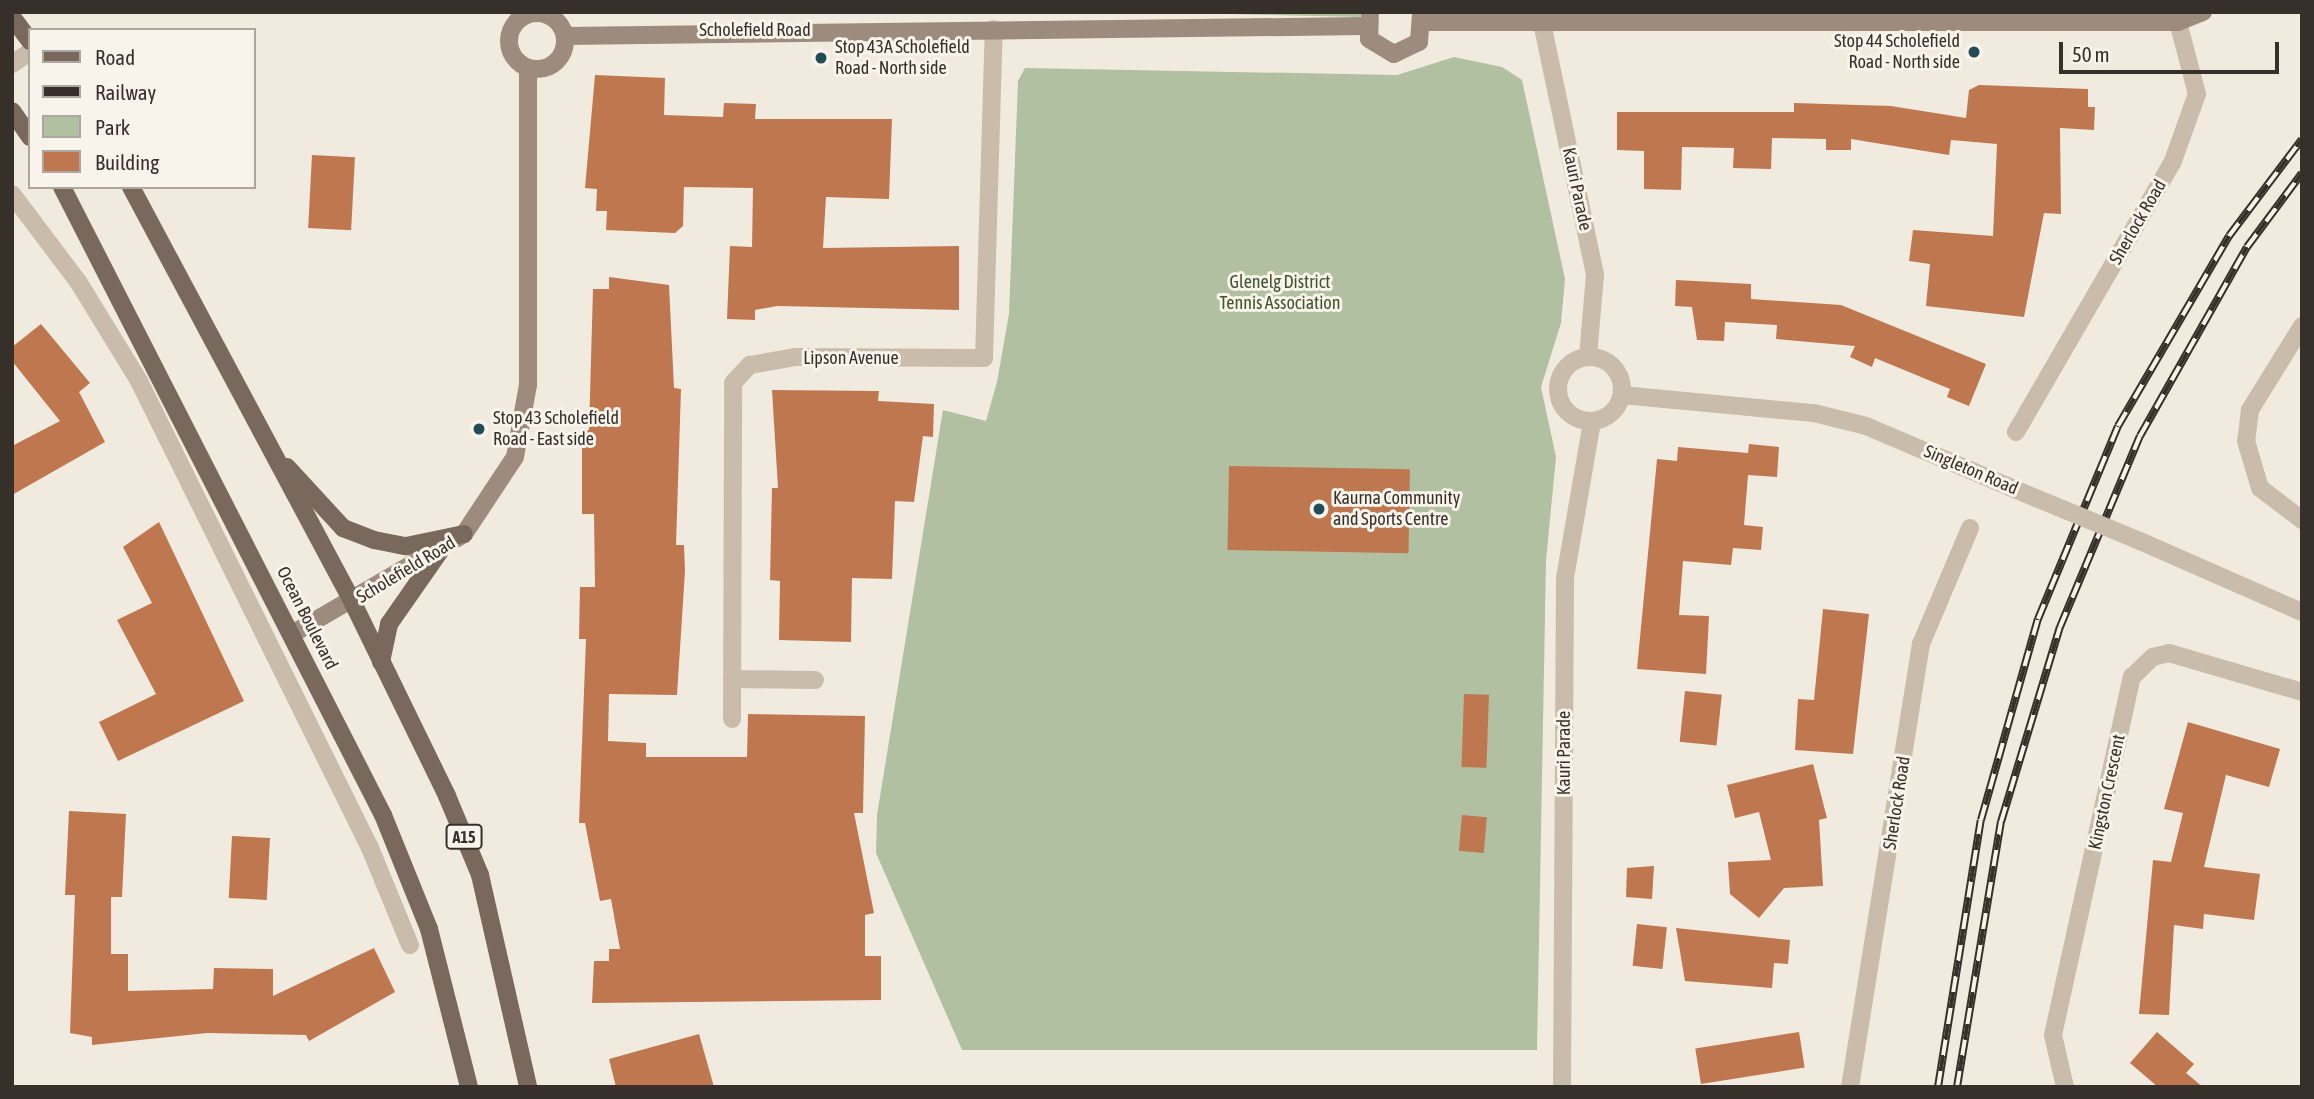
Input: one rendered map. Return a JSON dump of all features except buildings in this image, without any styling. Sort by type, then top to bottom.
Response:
[{"type":"main road","points":[[12,17],[28,38]]},
{"type":"main road","points":[[12,111],[28,134]]},
{"type":"main road","name":"Ocean Boulevard","points":[[63,189],[292,634],[414,887],[469,1087]]},
{"type":"main road","name":"A15","points":[[132,189],[353,603],[480,875],[528,1087]]},
{"type":"main road","points":[[271,450],[343,528],[406,546],[464,534]]},
{"type":"main road","points":[[382,662],[389,624],[440,551]]},
{"type":"street","points":[[1368,19],[1376,47],[1394,54],[1419,41],[1422,17],[1542,23],[2178,22],[2203,12]]},
{"type":"street","points":[[520,14],[553,18],[565,36],[551,66],[528,69],[508,41],[520,14]]},
{"type":"street","name":"Scholefield Road","points":[[565,36],[1368,19]]},
{"type":"street","name":"Sherlock Road","points":[[2016,432],[2173,161],[2197,94],[2178,22]]},
{"type":"street","name":"Kauri Parade","points":[[1542,23],[1595,275],[1588,356]]},
{"type":"street","name":"Lipson Avenue","points":[[732,719],[733,383],[750,365],[796,357],[984,358],[994,29]]},
{"type":"street","points":[[12,64],[28,53]]},
{"type":"street","name":"Scholefield Road","points":[[292,634],[353,603],[464,534],[515,457],[524,428],[528,69]]},
{"type":"street","points":[[12,194],[79,283],[139,381],[370,848],[410,945]]},
{"type":"street","points":[[2302,326],[2262,386],[2246,434],[2246,454],[2260,488],[2302,520]]},
{"type":"street","points":[[1588,356],[1617,371],[1622,395],[1611,414],[1591,421],[1570,415],[1557,393],[1563,371],[1588,356]]},
{"type":"street","name":"Singleton Road","points":[[1622,395],[1827,416],[1866,426],[2302,612]]},
{"type":"street","name":"Kauri Parade","points":[[1562,1087],[1565,578],[1591,421]]},
{"type":"street","name":"Sherlock Road","points":[[1850,1087],[1921,644],[1970,528]]},
{"type":"street","name":"Kingston Crescent","points":[[2065,1087],[2053,1035],[2132,677],[2153,657],[2169,653],[2302,692]]},
{"type":"street","points":[[732,679],[815,680]]},
{"type":"green space","points":[[1138,12],[1362,12],[1360,17]]},
{"type":"green space","name":"Glenelg District Tennis Association","points":[[1454,57],[1502,67],[1522,80],[1565,279],[1561,323],[1541,387],[1556,457],[1546,561],[1537,1050],[962,1050],[876,853],[877,815],[943,410],[986,421],[997,382],[1009,314],[1018,81],[1025,68],[1397,75]]},
{"type":"railway","points":[[1938,1087],[1981,820],[2038,619],[2118,426],[2229,236],[2302,139]]},
{"type":"railway","points":[[1957,1087],[2001,822],[2060,627],[2140,436],[2247,247],[2302,173]]},
{"type":"place","name":"Stop 44 Scholefield Road - North side","points":[[1974,52]]},
{"type":"place","name":"Stop 43A Scholefield Road - North side","points":[[821,58]]},
{"type":"place","name":"Stop 43 Scholefield Road - East side","points":[[479,429]]},
{"type":"place","name":"Kaurna Community and Sports Centre","points":[[1319,509]]}]
